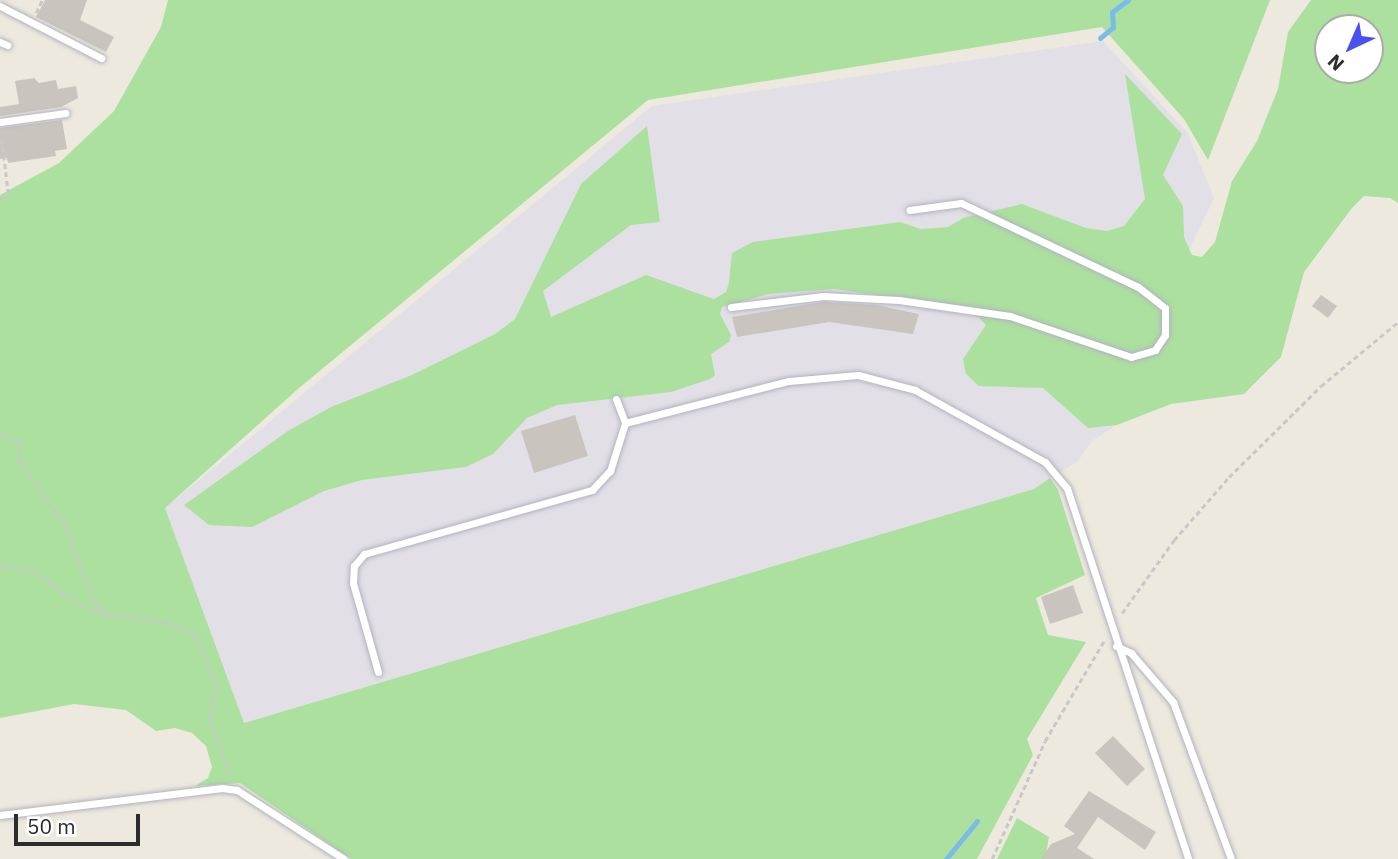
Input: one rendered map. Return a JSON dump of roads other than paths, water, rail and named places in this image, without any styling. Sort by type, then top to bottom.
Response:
[{"type":"lane","points":[[0,6],[101,58]]},
{"type":"lane","points":[[0,122],[65,113]]},
{"type":"lane","points":[[731,307],[798,297],[899,300],[1010,316],[1131,356],[1155,350],[1165,335],[1165,308],[1138,287],[961,203],[909,210]]},
{"type":"lane","points":[[625,423],[813,376],[858,375],[915,390],[1045,461],[1067,488],[1115,646],[1188,859]]},
{"type":"lane","points":[[378,672],[353,583],[354,566],[364,554],[592,489],[610,471],[625,423],[616,399]]},
{"type":"lane","points":[[1115,646],[1131,653],[1172,702],[1231,859]]},
{"type":"lane","points":[[0,815],[162,794],[237,790],[344,859]]},
{"type":"waterway","points":[[1100,38],[1113,27],[1112,12],[1128,0]]},
{"type":"waterway","points":[[946,859],[977,821]]}]
